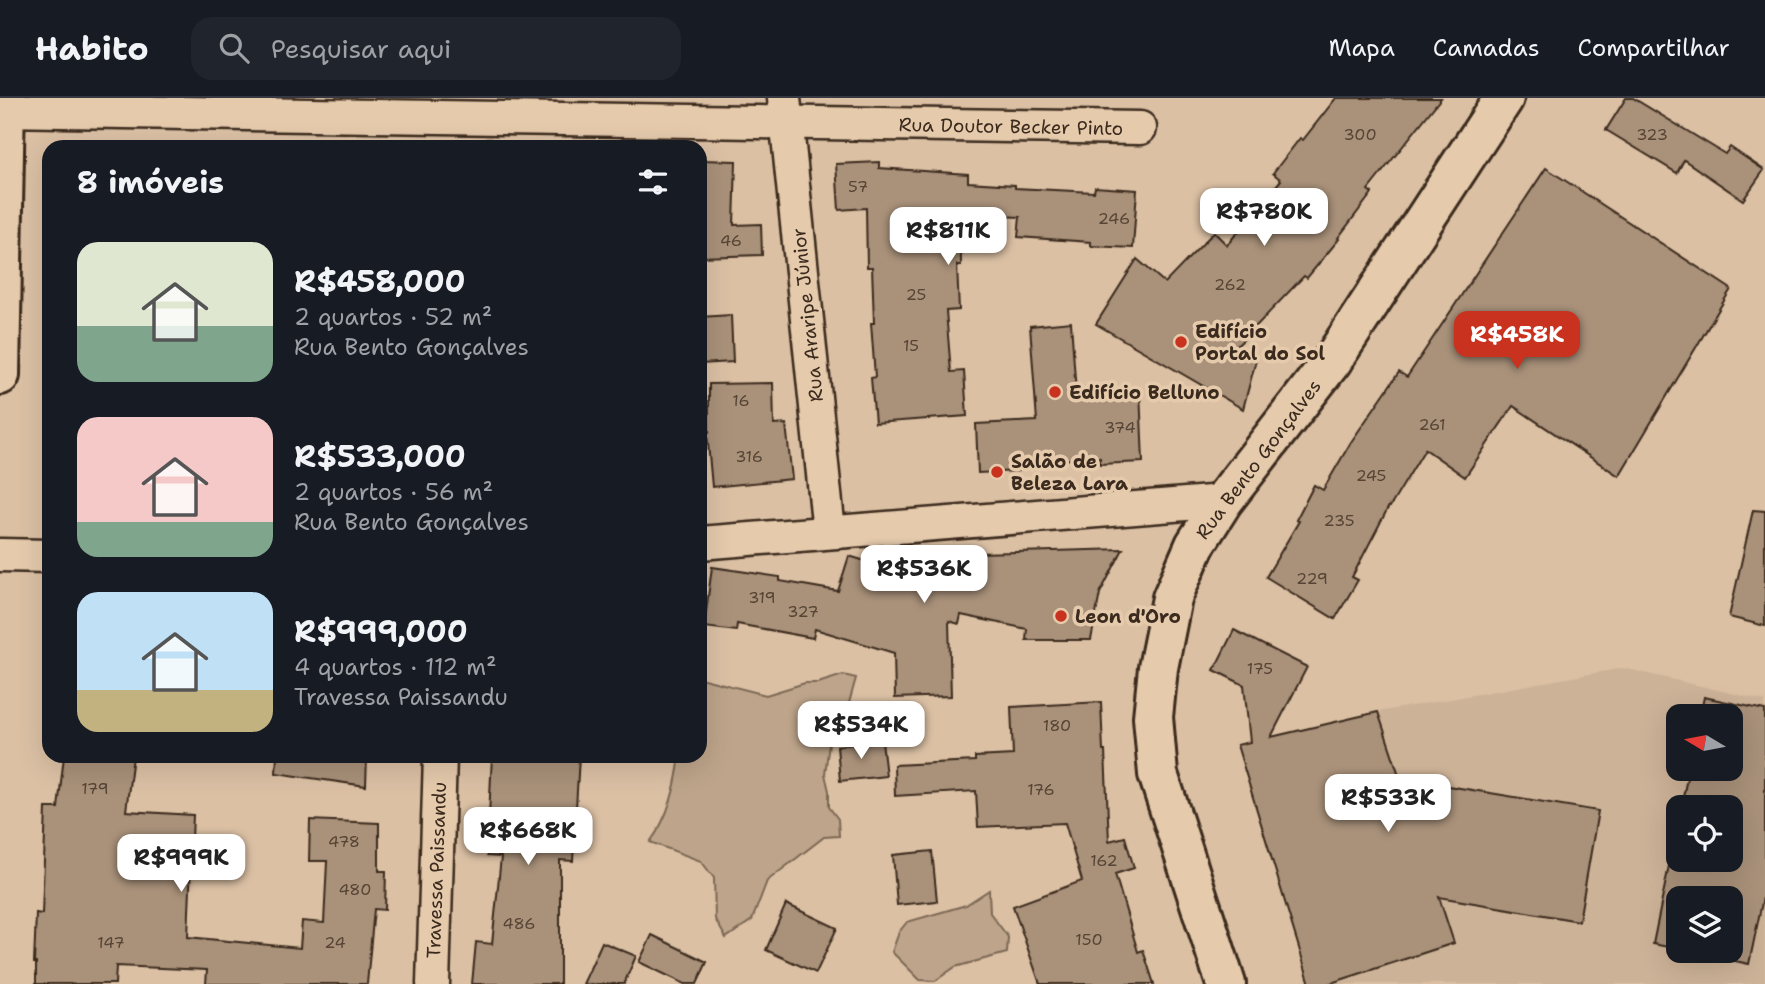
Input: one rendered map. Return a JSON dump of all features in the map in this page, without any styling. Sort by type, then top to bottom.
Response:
[{"type":"street","name":"Rua Bento Gonçalves","points":[[1226,984],[1158,774],[1153,717],[1158,668],[1171,598],[1195,545],[1223,501],[1332,361],[1504,98]]},
{"type":"street","points":[[0,375],[3,106]]},
{"type":"street","name":"Rua Doutor Becker Pinto","points":[[3,106],[785,110],[1140,128]]},
{"type":"street","name":"Rua Araripe Júnior","points":[[785,110],[829,532]]},
{"type":"street","points":[[707,542],[1223,501]]},
{"type":"street","points":[[0,555],[42,556]]},
{"type":"street","name":"Travessa Paissandu","points":[[433,984],[439,763]]},
{"type":"shaded area","points":[[1623,668],[1765,701],[1765,984],[1310,984],[1237,745],[1378,712]]},
{"type":"shaded area","points":[[843,675],[856,678],[847,710],[832,720],[825,774],[829,807],[838,819],[839,836],[824,837],[767,881],[752,920],[726,938],[715,919],[714,878],[701,861],[650,842],[671,801],[679,763],[707,763],[707,680],[766,695],[805,683],[818,683]]},
{"type":"shaded area","points":[[989,890],[990,913],[1008,937],[1007,953],[955,967],[935,981],[920,980],[892,952],[899,932],[907,922],[966,905]]},
{"type":"building","points":[[1336,98],[1441,98],[1368,190],[1372,193],[1307,278],[1304,276],[1238,345],[1256,360],[1243,409],[1096,324],[1137,259],[1165,283],[1214,232],[1227,245],[1281,180],[1273,173]]},
{"type":"building","points":[[1626,98],[1633,98],[1725,154],[1730,147],[1764,170],[1743,200],[1684,160],[1677,173],[1606,130]]},
{"type":"building","points":[[707,160],[736,161],[734,225],[761,224],[762,255],[707,257]]},
{"type":"building","points":[[879,162],[879,168],[968,174],[968,182],[1015,185],[1015,188],[1094,192],[1095,187],[1137,190],[1133,248],[1018,237],[1020,217],[960,214],[961,265],[957,265],[959,310],[946,311],[951,372],[964,371],[967,416],[875,423],[871,378],[875,377],[871,323],[874,323],[872,267],[867,267],[866,208],[839,210],[836,164]]},
{"type":"building","points":[[1546,168],[1731,289],[1619,476],[1513,406],[1465,477],[1425,449],[1389,506],[1352,577],[1358,580],[1335,619],[1266,577],[1299,521],[1296,520],[1314,485],[1323,490],[1351,442],[1399,372],[1407,377]]},
{"type":"building","points":[[731,315],[733,362],[707,364],[707,317]]},
{"type":"building","points":[[1071,322],[1076,393],[1140,390],[1143,462],[1100,464],[1100,457],[1019,463],[1019,471],[978,473],[976,424],[1037,421],[1030,326]]},
{"type":"building","points":[[773,383],[774,425],[786,424],[792,479],[712,487],[707,432],[709,384]]},
{"type":"building","points":[[1753,510],[1765,511],[1765,626],[1729,617]]},
{"type":"building","points":[[1123,549],[1100,593],[1091,640],[1026,640],[1027,629],[961,615],[959,624],[949,621],[951,696],[895,698],[894,653],[815,629],[813,638],[737,624],[736,631],[707,627],[712,567],[780,577],[780,581],[838,591],[849,556],[895,570],[896,563],[929,573],[934,557],[976,553]]},
{"type":"building","points":[[1234,630],[1307,667],[1271,737],[1378,712],[1400,778],[1598,811],[1579,921],[1439,897],[1454,943],[1328,984],[1310,984],[1237,745],[1250,742],[1244,685],[1214,670]]},
{"type":"building","points":[[1704,697],[1737,704],[1703,704]]},
{"type":"building","points":[[1101,702],[1109,841],[1125,837],[1134,868],[1115,874],[1138,952],[1143,950],[1154,984],[1040,984],[1013,906],[1082,881],[1065,823],[978,827],[976,791],[895,796],[894,765],[975,761],[975,757],[1013,755],[1011,707]]},
{"type":"building","points":[[1743,705],[1765,710],[1765,888],[1749,964],[1743,963],[1743,886],[1666,886],[1666,947],[1653,944],[1668,872],[1743,872],[1743,795],[1683,795],[1686,781],[1743,781]]},
{"type":"building","points":[[882,741],[886,776],[840,781],[837,746]]},
{"type":"building","points":[[63,763],[132,763],[126,811],[193,815],[188,937],[300,948],[302,921],[324,923],[327,861],[309,861],[310,820],[379,823],[379,871],[386,871],[385,910],[374,909],[367,984],[206,984],[207,970],[116,966],[115,984],[36,984],[36,913],[42,914],[46,808],[58,808]]},
{"type":"building","points":[[277,763],[367,763],[366,786],[276,773]]},
{"type":"building","points":[[492,763],[579,763],[573,861],[560,860],[560,984],[472,984],[476,942],[492,944],[501,857],[487,856]]},
{"type":"building","points":[[932,851],[937,901],[897,905],[893,855]]},
{"type":"building","points":[[786,904],[837,928],[816,973],[766,950]]},
{"type":"building","points":[[652,935],[707,962],[697,984],[685,984],[639,962]]},
{"type":"building","points":[[602,942],[636,956],[624,984],[583,984]]},
{"type":"place","name":"Edifício Portal do Sol","points":[[1181,342]]},
{"type":"place","name":"Edifício Belluno","points":[[1055,392]]},
{"type":"place","name":"Salão de Beleza Lara","points":[[997,472]]},
{"type":"place","name":"Leon d'Oro","points":[[1061,616]]}]
